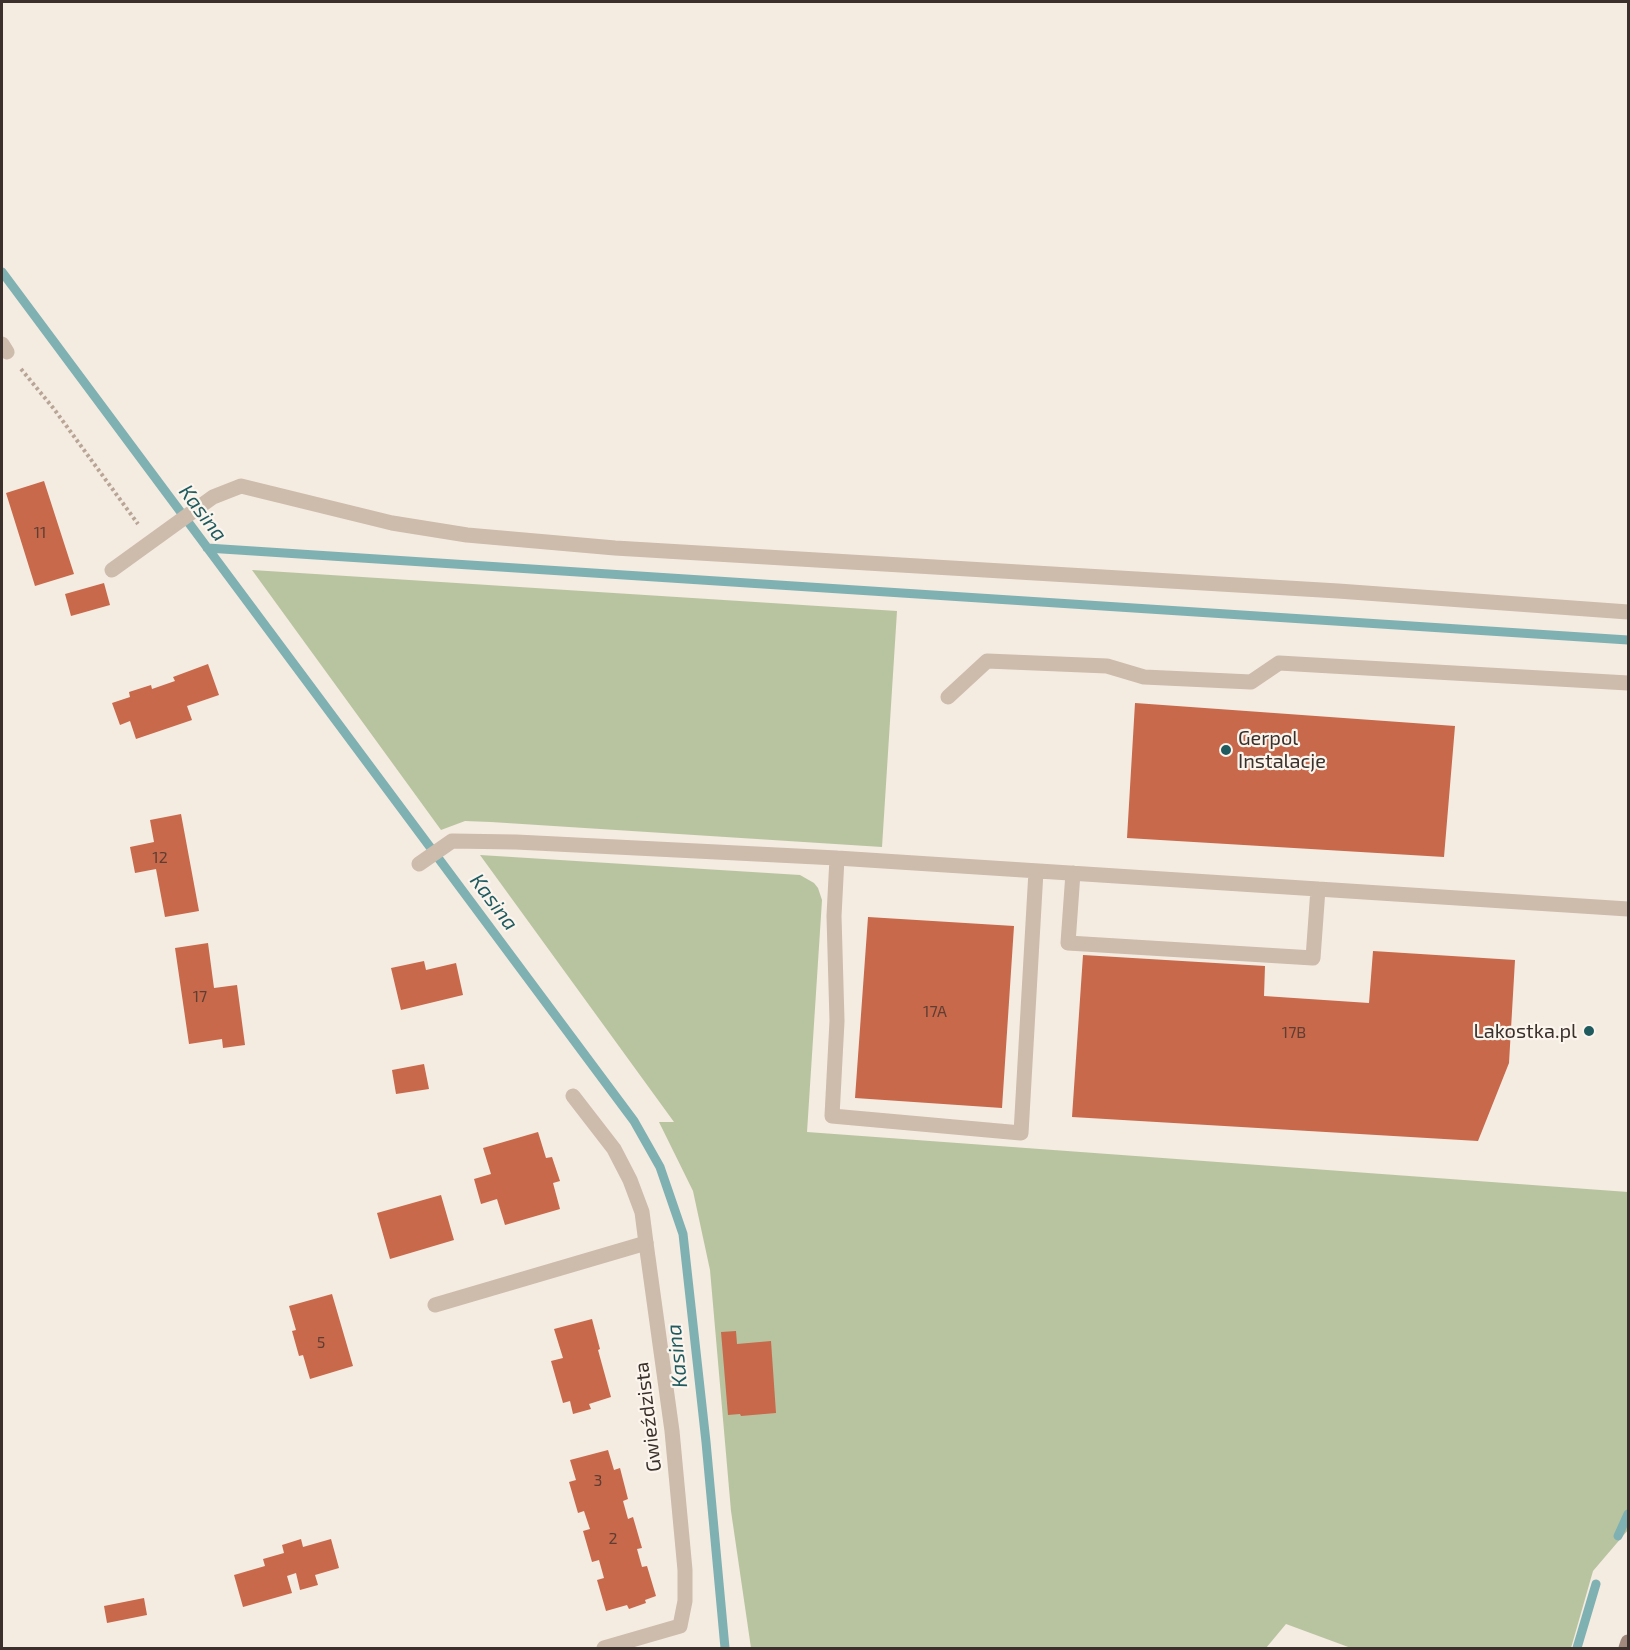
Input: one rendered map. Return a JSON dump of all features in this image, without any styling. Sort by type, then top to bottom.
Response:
[{"type":"main road","points":[[1626,1648],[1629,1642]]},
{"type":"street","points":[[112,570],[165,533],[197,507],[213,497],[241,486],[392,523],[478,536],[615,548],[1302,589],[1629,612]]},
{"type":"street","points":[[948,697],[987,662],[1107,666],[1143,677],[1251,682],[1279,663],[1629,683]]},
{"type":"street","points":[[419,864],[452,841],[516,842],[837,858],[1629,909]]},
{"type":"street","points":[[837,858],[834,916],[837,1021],[832,1116],[1021,1133],[1036,871]]},
{"type":"street","points":[[1073,873],[1068,943],[1313,958],[1318,890]]},
{"type":"street","name":"Gwieździsta","points":[[573,1096],[614,1149],[630,1180],[642,1212],[672,1431],[685,1570],[685,1601],[680,1626],[603,1648]]},
{"type":"street","points":[[435,1305],[646,1242]]},
{"type":"path","points":[[4,348],[54,409],[151,543]]},
{"type":"green space","points":[[252,570],[897,611],[882,847],[491,822],[465,821],[441,830]]},
{"type":"green space","points":[[480,855],[800,875],[814,883],[822,900],[807,1132],[1628,1192],[1628,1530],[1593,1571],[1571,1648],[1351,1648],[1286,1624],[1266,1648],[751,1648],[731,1511],[710,1270],[693,1191],[659,1122],[674,1122]]},
{"type":"building","points":[[44,481],[74,574],[35,586],[6,493]]},
{"type":"building","points":[[104,583],[110,605],[71,616],[65,594]]},
{"type":"building","points":[[208,664],[219,695],[187,706],[192,720],[136,739],[130,721],[120,725],[112,703],[130,697],[129,692],[151,685],[152,689],[175,681],[173,677]]},
{"type":"building","points":[[1135,703],[1455,726],[1444,857],[1127,838]]},
{"type":"building","points":[[181,814],[199,911],[165,917],[156,869],[135,873],[130,847],[154,842],[150,820]]},
{"type":"building","points":[[868,917],[1014,926],[1002,1108],[855,1098]]},
{"type":"building","points":[[208,943],[214,988],[237,985],[245,1045],[223,1048],[222,1039],[189,1044],[175,948]]},
{"type":"building","points":[[1373,951],[1515,960],[1509,1063],[1478,1141],[1072,1117],[1083,955],[1265,966],[1264,996],[1369,1003]]},
{"type":"building","points":[[424,961],[426,970],[456,963],[463,995],[401,1010],[391,968]]},
{"type":"building","points":[[424,1064],[429,1089],[396,1094],[392,1070]]},
{"type":"building","points":[[538,1132],[546,1158],[552,1157],[560,1181],[553,1183],[560,1209],[505,1225],[497,1199],[481,1204],[474,1179],[491,1174],[483,1148]]},
{"type":"building","points":[[441,1195],[454,1240],[390,1259],[377,1213]]},
{"type":"building","points":[[332,1294],[353,1366],[310,1379],[303,1355],[299,1356],[292,1331],[296,1330],[289,1306]]},
{"type":"building","points":[[592,1319],[611,1397],[589,1404],[591,1409],[573,1414],[570,1401],[563,1403],[551,1361],[563,1358],[554,1329]]},
{"type":"building","points":[[736,1331],[737,1344],[771,1341],[776,1413],[728,1415],[721,1332]]},
{"type":"building","points":[[608,1450],[614,1470],[620,1468],[628,1499],[623,1501],[628,1519],[633,1517],[642,1548],[637,1549],[642,1567],[647,1566],[656,1596],[645,1600],[646,1603],[629,1609],[627,1605],[606,1611],[597,1580],[604,1578],[599,1560],[592,1562],[583,1531],[590,1529],[584,1511],[578,1513],[569,1482],[576,1480],[570,1460]]},
{"type":"building","points":[[301,1539],[303,1547],[331,1539],[339,1568],[315,1575],[318,1585],[300,1590],[296,1573],[287,1576],[292,1593],[243,1607],[234,1575],[265,1566],[263,1559],[284,1553],[282,1545]]},
{"type":"building","points":[[144,1598],[147,1615],[107,1623],[104,1606]]},
{"type":"waterway","name":"Kasina","points":[[2,272],[634,1121],[660,1167],[683,1234],[706,1442],[725,1648]]},
{"type":"waterway","points":[[207,548],[1628,640]]},
{"type":"waterway","points":[[1618,1536],[1628,1514]]},
{"type":"waterway","points":[[1577,1648],[1596,1584]]},
{"type":"place","name":"Gerpol Instalacje","points":[[1226,750]]},
{"type":"place","name":"Lakostka.pl","points":[[1589,1031]]}]
